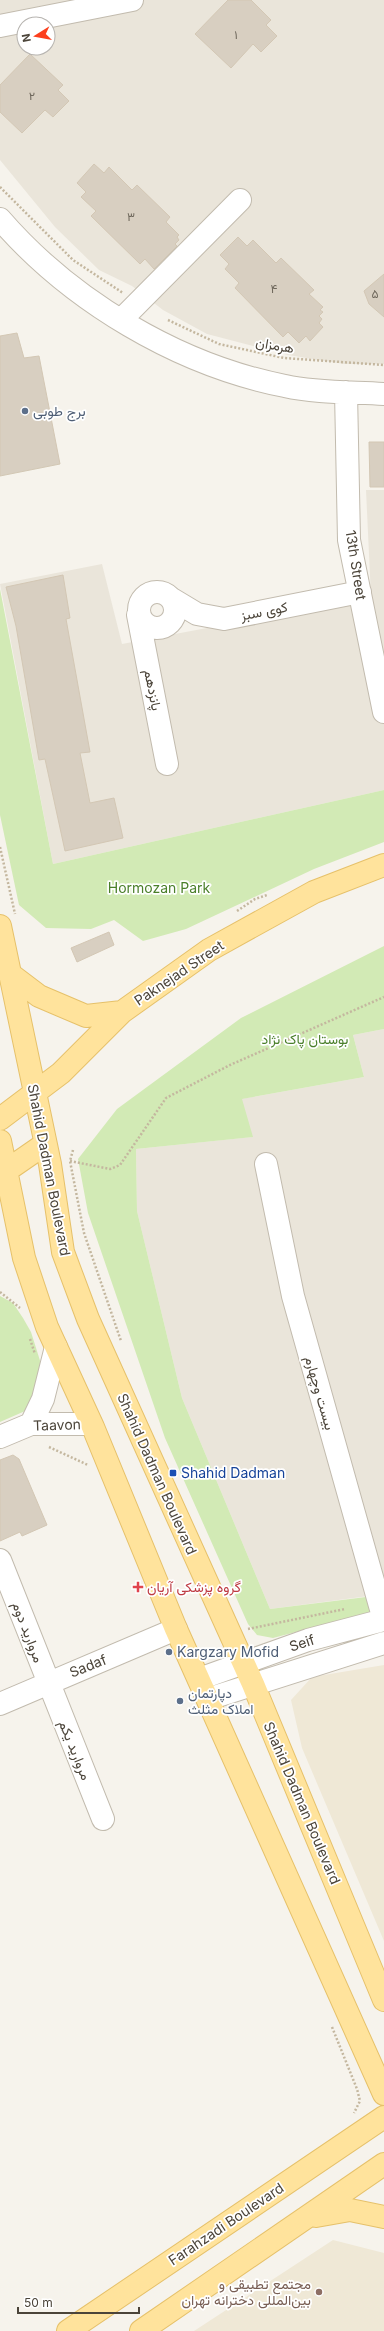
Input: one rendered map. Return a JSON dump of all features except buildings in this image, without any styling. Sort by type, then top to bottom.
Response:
[{"type":"main road","name":"Paknejad Street","points":[[0,1119],[61,1073],[122,1012],[209,950],[314,892],[384,865]]},
{"type":"main road","name":"Shahid Dadman Boulevard","points":[[8,924],[10,974],[45,1144],[63,1252],[88,1319],[253,1684],[384,2000]]},
{"type":"main road","points":[[10,974],[39,996],[86,1016],[122,1012]]},
{"type":"main road","points":[[0,1141],[3,1172],[24,1258],[56,1347],[91,1424],[176,1629],[384,2094]]},
{"type":"main road","points":[[3,1172],[45,1144]]},
{"type":"main road","points":[[0,1228],[24,1258]]},
{"type":"main road","name":"Farahzadi Boulevard","points":[[68,2331],[384,2116]]},
{"type":"main road","points":[[141,2331],[384,2164]]},
{"type":"main road","points":[[305,2219],[327,2213],[350,2210],[384,2217]]},
{"type":"street","points":[[0,26],[132,0]]},
{"type":"street","points":[[121,320],[240,200]]},
{"type":"street","points":[[0,219],[18,240],[80,295],[145,335],[209,364],[285,386],[384,394]]},
{"type":"street","name":"13th Street","points":[[346,392],[349,540],[384,712]]},
{"type":"street","name":"کوی سبز","points":[[138,615],[140,602],[148,593],[161,591],[197,614],[224,619],[360,592]]},
{"type":"street","name":"پانزدهم","points":[[138,615],[167,764]]},
{"type":"street","name":"بیست وچهارم","points":[[266,1164],[293,1296],[384,1620]]},
{"type":"street","points":[[31,1424],[43,1399],[56,1347]]},
{"type":"street","name":"Taavon","points":[[0,1437],[31,1424],[91,1424]]},
{"type":"street","name":"مروارید دوم","points":[[0,1560],[48,1682]]},
{"type":"street","name":"Seif","points":[[199,1679],[308,1640],[384,1620]]},
{"type":"street","name":"Sadaf","points":[[0,1704],[48,1682],[176,1629]]},
{"type":"street","name":"Seif","points":[[208,1699],[384,1643]]},
{"type":"street","name":"مروارید یکم","points":[[48,1682],[103,1819]]},
{"type":"path","points":[[0,187],[73,260],[125,294]]},
{"type":"path","name":"هرمزان","points":[[168,320],[219,344],[284,358],[384,366]]},
{"type":"path","points":[[0,847],[8,924]]},
{"type":"path","points":[[236,912],[254,899],[269,894]]},
{"type":"path","points":[[70,1161],[110,1170],[120,1165],[166,1098],[230,1065],[384,997]]},
{"type":"path","points":[[73,1150],[70,1161],[84,1233],[122,1346]]},
{"type":"path","points":[[0,1292],[21,1309]]},
{"type":"path","points":[[30,1337],[36,1358]]},
{"type":"path","points":[[49,1447],[89,1466]]},
{"type":"path","points":[[242,1630],[350,1608]]},
{"type":"path","points":[[330,2022],[357,2089],[360,2101],[351,2119]]},
{"type":"shaded area","points":[[0,0],[384,0],[384,364],[344,364],[288,355],[207,334],[163,310],[132,286],[99,270],[55,227],[0,160]]},
{"type":"shaded area","points":[[366,490],[384,490],[384,790],[53,864],[0,584],[102,564],[122,644],[371,597]]},
{"type":"shaded area","points":[[384,1029],[384,1594],[270,1609],[182,1398],[137,1211],[136,1149],[252,1137],[241,1099],[364,1077],[353,1035]]},
{"type":"shaded area","points":[[384,1665],[384,1941],[302,1748],[291,1700],[312,1677]]},
{"type":"shaded area","name":"مجتمع تطبیقی و بین‌المللی دخترانه تهران","points":[[333,2240],[384,2253],[384,2331],[194,2331]]},
{"type":"green space","name":"Hormozan Park","points":[[0,589],[53,864],[384,790],[384,842],[314,869],[186,929],[143,941],[114,920],[91,929],[46,928],[19,905],[0,815]]},
{"type":"green space","name":"بوستان پاک نژاد","points":[[384,946],[384,1029],[353,1035],[364,1077],[242,1099],[253,1137],[136,1149],[137,1211],[182,1398],[270,1609],[366,1597],[372,1612],[273,1638],[257,1635],[248,1624],[165,1438],[88,1213],[78,1159],[117,1109],[241,1018]]},
{"type":"green space","points":[[0,1296],[13,1303],[23,1318],[31,1332],[42,1367],[32,1408],[0,1422]]},
{"type":"place","name":"برج طوبی","points":[[25,411]]},
{"type":"place","name":"Shahid Dadman","points":[[173,1473]]},
{"type":"place","name":"گروه پزشکی آریان","points":[[138,1587]]},
{"type":"place","name":"Kargzary Mofid","points":[[169,1652]]},
{"type":"place","name":"دپارتمان املاک مثلث","points":[[180,1701]]},
{"type":"place","name":"مجتمع تطبیقی و بین‌المللی دخترانه تهران","points":[[319,2292]]}]
